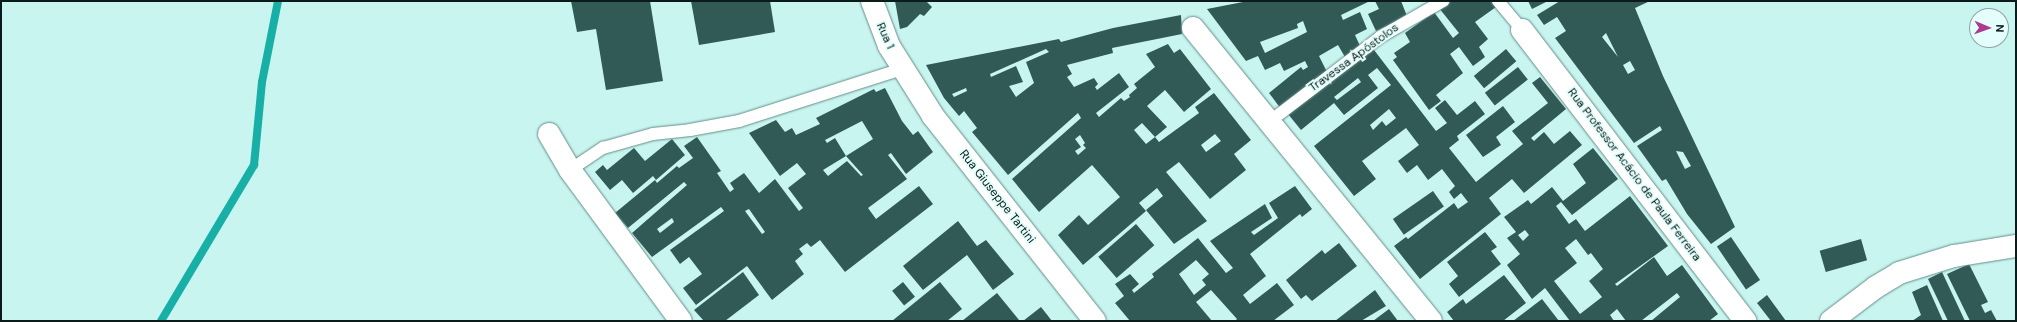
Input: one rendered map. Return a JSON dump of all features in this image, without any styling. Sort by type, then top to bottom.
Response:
[{"type":"street","name":"Rua 1","points":[[872,1],[880,27],[902,69]]},
{"type":"street","points":[[1193,28],[1431,321]]},
{"type":"street","name":"Rua Professor Acácio de Paula Ferreira","points":[[1522,30],[1745,321]]},
{"type":"street","name":"Rua Giuseppe Tartini","points":[[902,69],[933,116],[1095,321]]},
{"type":"street","points":[[548,134],[570,170],[681,321]]},
{"type":"street","points":[[1831,321],[1876,287],[1899,273],[1954,256],[2016,246]]},
{"type":"lane","name":"Travessa Apóstolos","points":[[1269,122],[1380,37],[1443,1]]},
{"type":"lane","points":[[1498,1],[1522,30]]},
{"type":"lane","points":[[570,170],[603,148],[653,134],[690,130],[739,121],[902,69]]},
{"type":"building","points":[[571,1],[650,1],[663,81],[606,90],[596,29],[577,32]]},
{"type":"building","points":[[691,1],[770,1],[775,32],[699,45]]},
{"type":"building","points":[[895,1],[926,1],[932,7],[924,16],[920,14],[907,27],[900,29]]},
{"type":"building","points":[[1248,1],[1370,1],[1341,15],[1343,20],[1360,12],[1367,29],[1355,35],[1360,46],[1345,57],[1338,45],[1319,56],[1327,72],[1281,109],[1269,93],[1301,67],[1303,70],[1308,67],[1305,61],[1284,71],[1280,63],[1265,70],[1258,56],[1246,61],[1207,9]],"holes":[[[1303,21],[1307,32],[1265,53],[1260,42],[1298,28],[1297,24]]]},
{"type":"building","points":[[1375,1],[1401,1],[1407,16],[1376,31],[1368,14],[1379,9]]},
{"type":"building","points":[[1451,1],[1492,1],[1496,7],[1475,22],[1488,39],[1479,47],[1485,57],[1473,66],[1459,47],[1450,54],[1463,73],[1436,95],[1441,101],[1429,110],[1393,60],[1397,57],[1394,53],[1410,42],[1405,33],[1434,12],[1453,38],[1459,33],[1439,8]]},
{"type":"building","points":[[1528,1],[1548,1],[1532,9]]},
{"type":"building","points":[[1560,1],[1650,1],[1635,8],[1663,76],[1735,227],[1711,244],[1687,214],[1666,179],[1662,181],[1637,146],[1662,130],[1660,126],[1634,143],[1555,38],[1566,31],[1557,17],[1544,25],[1537,15]],"holes":[[[1606,33],[1618,57],[1602,37]],[[1630,61],[1635,70],[1628,74],[1623,65]],[[1676,151],[1683,152],[1691,166],[1685,169]]]},
{"type":"building","points":[[1181,15],[1182,34],[1112,48],[1113,53],[1067,65],[1072,74],[1067,77],[1074,87],[1094,78],[1098,84],[1095,87],[1097,90],[1119,73],[1129,87],[1096,113],[1099,117],[1121,98],[1124,101],[1130,97],[1129,95],[1137,88],[1134,84],[1155,67],[1146,54],[1168,44],[1174,53],[1180,49],[1211,89],[1184,112],[1165,90],[1147,106],[1167,127],[1155,137],[1159,142],[1199,113],[1195,107],[1214,93],[1251,140],[1234,154],[1246,170],[1210,199],[1179,162],[1166,172],[1207,221],[1174,244],[1146,210],[1163,196],[1157,188],[1139,203],[1146,211],[1083,265],[1058,235],[1079,215],[1088,225],[1120,197],[1092,165],[1039,212],[1012,179],[1081,118],[1078,113],[1008,175],[972,132],[977,128],[964,111],[959,116],[944,98],[926,65],[1059,39],[1061,42],[1113,28]],"holes":[[[1046,49],[1049,52],[1026,62],[1034,83],[1016,97],[1009,86],[1023,82],[1016,66],[991,77],[990,74]],[[966,88],[967,91],[954,97],[952,94]],[[1142,123],[1155,137],[1146,144],[1134,130]],[[1215,134],[1221,141],[1206,152],[1201,145]],[[1080,135],[1085,143],[1083,145],[1086,148],[1078,155],[1075,151],[1081,147],[1075,139]]]},
{"type":"building","points":[[1371,46],[1436,131],[1447,123],[1435,108],[1445,100],[1457,115],[1475,101],[1485,114],[1457,136],[1459,140],[1449,148],[1476,182],[1523,144],[1512,131],[1548,103],[1532,83],[1540,77],[1566,109],[1531,138],[1534,141],[1544,132],[1554,144],[1570,131],[1582,145],[1524,193],[1512,179],[1489,198],[1501,214],[1420,279],[1394,246],[1406,237],[1408,239],[1454,203],[1458,209],[1468,202],[1461,193],[1454,199],[1449,192],[1455,186],[1442,169],[1428,180],[1417,165],[1407,173],[1398,161],[1419,145],[1406,128],[1362,161],[1376,179],[1354,196],[1314,146],[1391,85],[1377,68],[1368,75],[1378,88],[1344,115],[1334,103],[1301,130],[1288,114]],"holes":[[[1358,78],[1361,82],[1337,100],[1334,97]],[[1389,109],[1396,118],[1386,126],[1382,121],[1373,130],[1370,125]]]},
{"type":"building","points":[[1506,49],[1516,61],[1484,88],[1474,76]]},
{"type":"building","points":[[1518,67],[1528,80],[1495,105],[1485,93]]},
{"type":"building","points":[[885,88],[902,121],[913,135],[918,131],[933,152],[906,174],[891,153],[888,155],[907,179],[868,208],[876,219],[919,186],[933,204],[845,272],[820,240],[811,247],[807,243],[799,249],[803,254],[795,261],[804,274],[772,300],[747,266],[696,305],[683,288],[702,274],[689,257],[680,264],[670,250],[724,211],[721,207],[652,257],[632,233],[687,185],[684,182],[628,228],[615,213],[655,180],[657,183],[677,166],[679,168],[693,158],[684,146],[697,137],[721,171],[717,173],[730,192],[734,189],[730,183],[744,173],[759,193],[775,179],[799,211],[803,208],[788,188],[806,174],[797,163],[780,176],[749,133],[776,120],[785,132],[792,128],[796,135],[820,124],[816,118],[874,89],[876,92]],"holes":[[[862,121],[873,139],[846,156],[835,138],[827,143],[825,140]],[[846,156],[863,175],[861,176],[847,161],[828,176],[823,170]],[[749,209],[765,232],[762,234],[745,211]],[[672,218],[674,222],[660,233],[657,229]]]},
{"type":"building","points":[[1503,106],[1515,122],[1496,137],[1501,145],[1483,157],[1466,135]]},
{"type":"building","points":[[672,139],[685,155],[656,180],[653,176],[633,193],[622,180],[610,190],[595,172],[603,165],[607,170],[634,148],[645,161]]},
{"type":"building","points":[[1593,148],[1618,179],[1572,215],[1561,202],[1556,206],[1569,224],[1576,219],[1585,231],[1630,196],[1668,246],[1615,284],[1617,286],[1654,257],[1667,276],[1682,265],[1718,314],[1709,321],[1651,321],[1680,297],[1677,293],[1641,321],[1626,321],[1617,309],[1610,315],[1614,321],[1570,321],[1545,288],[1532,299],[1507,265],[1520,254],[1507,238],[1516,232],[1504,217],[1528,200],[1531,204],[1552,187],[1563,201],[1586,183],[1573,164]],"holes":[[[1525,230],[1529,235],[1523,241],[1518,235]],[[1576,239],[1588,255],[1591,253],[1603,269],[1589,281],[1602,297],[1580,314],[1554,281],[1577,263],[1565,248]]]},
{"type":"building","points":[[1295,186],[1312,209],[1302,217],[1300,214],[1250,254],[1266,276],[1243,295],[1250,304],[1277,283],[1294,305],[1273,321],[1235,321],[1237,319],[1211,290],[1196,302],[1212,321],[1130,321],[1115,303],[1124,296],[1115,284],[1130,274],[1139,284],[1132,290],[1134,293],[1154,277],[1152,274],[1198,238],[1226,273],[1233,268],[1210,241],[1265,204],[1272,218],[1251,232],[1254,235],[1278,218],[1269,203]],"holes":[[[1196,260],[1209,274],[1202,280],[1206,285],[1194,295],[1179,274]]]},
{"type":"building","points":[[1433,191],[1444,207],[1404,235],[1393,219]]},
{"type":"building","points":[[958,221],[977,246],[986,240],[1014,274],[993,290],[967,255],[923,290],[903,266]]},
{"type":"building","points":[[1136,224],[1154,245],[1117,278],[1098,257]]},
{"type":"building","points":[[1485,232],[1497,247],[1491,251],[1501,264],[1459,297],[1449,284],[1458,276],[1447,262]]},
{"type":"building","points":[[1731,237],[1760,280],[1746,290],[1717,247]]},
{"type":"building","points":[[1861,239],[1867,260],[1826,272],[1820,251]]},
{"type":"building","points":[[1339,243],[1357,266],[1312,301],[1306,295],[1301,299],[1286,280],[1322,250],[1325,254]]},
{"type":"building","points":[[1969,264],[1988,302],[1981,305],[1985,313],[1991,310],[1997,321],[1970,321],[1947,274]]},
{"type":"building","points":[[743,272],[759,295],[725,321],[704,321],[694,310]]},
{"type":"building","points":[[1942,272],[1965,321],[1948,321],[1928,279]]},
{"type":"building","points":[[1504,275],[1526,303],[1503,321],[1454,321],[1447,312],[1463,299],[1466,304]]},
{"type":"building","points":[[903,282],[915,297],[904,306],[892,291]]},
{"type":"building","points":[[940,282],[962,309],[947,321],[892,321]]},
{"type":"building","points":[[1927,285],[1943,321],[1912,321],[1921,315],[1912,292]]},
{"type":"building","points":[[1375,290],[1386,306],[1361,321],[1335,321]]},
{"type":"building","points":[[997,293],[1019,320],[962,321]]},
{"type":"building","points":[[1767,295],[1786,321],[1771,321],[1757,303]]},
{"type":"building","points":[[1542,299],[1559,321],[1513,321]]},
{"type":"building","points":[[1041,307],[1052,321],[1023,321]]},
{"type":"building","points":[[1389,309],[1398,321],[1373,321]]},
{"type":"waterway","points":[[161,321],[254,165],[262,82],[278,1]]}]
